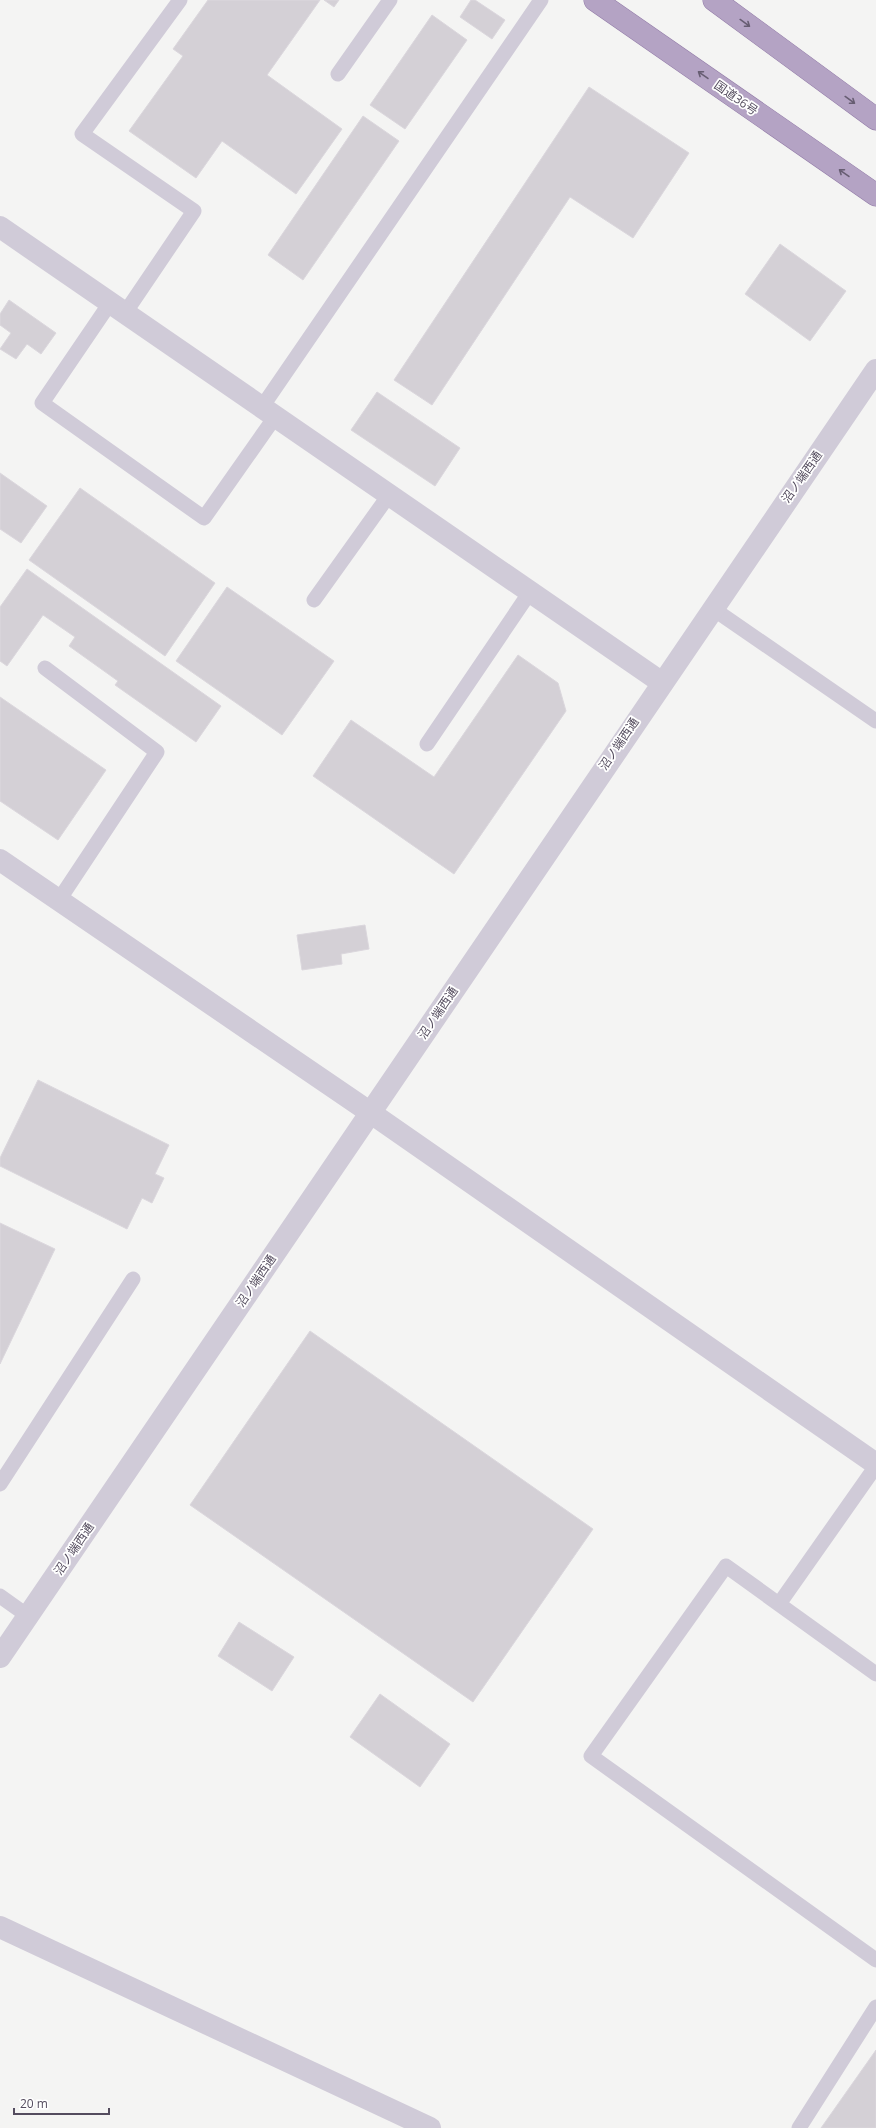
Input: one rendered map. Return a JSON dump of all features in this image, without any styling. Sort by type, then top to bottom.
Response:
[{"type":"highway","name":"国道36号","points":[[595,0],[876,195]]},
{"type":"highway","points":[[714,0],[876,119]]},
{"type":"street","points":[[0,227],[661,682]]},
{"type":"street","name":"沼ノ端西通","points":[[0,1657],[371,1113],[661,682],[876,370]]},
{"type":"street","points":[[0,860],[371,1113],[876,1465]]},
{"type":"street","points":[[0,1927],[430,2128]]},
{"type":"lane","points":[[180,0],[82,134],[194,211],[42,403],[204,518],[269,412],[541,0]]},
{"type":"lane","points":[[338,74],[390,0]]},
{"type":"lane","points":[[314,600],[389,495]]},
{"type":"lane","points":[[427,744],[530,592]]},
{"type":"lane","points":[[712,608],[876,721]]},
{"type":"lane","points":[[45,668],[157,752],[59,900]]},
{"type":"lane","points":[[0,1484],[133,1279]]},
{"type":"lane","points":[[779,1604],[876,1465]]},
{"type":"lane","points":[[876,1674],[726,1566],[591,1756],[876,1960]]},
{"type":"lane","points":[[0,1596],[28,1616]]},
{"type":"lane","points":[[799,2128],[876,2007]]},
{"type":"building","points":[[208,0],[320,0],[267,75],[342,129],[296,194],[222,141],[196,178],[129,131],[183,56],[173,49]]},
{"type":"building","points":[[324,0],[339,0],[334,7]]},
{"type":"building","points":[[471,0],[475,0],[505,20],[492,39],[460,17]]},
{"type":"building","points":[[432,15],[467,40],[405,129],[370,105]]},
{"type":"building","points":[[589,87],[689,153],[633,238],[570,197],[432,405],[394,380]]},
{"type":"building","points":[[363,116],[399,141],[303,280],[268,255]]},
{"type":"building","points":[[780,244],[846,291],[810,341],[745,294]]},
{"type":"building","points":[[9,300],[56,333],[41,354],[27,344],[16,359],[0,349],[11,333],[0,325],[0,314]]},
{"type":"building","points":[[377,392],[460,448],[435,486],[351,430]]},
{"type":"building","points":[[0,473],[47,506],[21,543],[0,529]]},
{"type":"building","points":[[80,488],[215,583],[165,656],[29,560]]},
{"type":"building","points":[[27,569],[221,706],[196,742],[115,685],[118,681],[69,646],[75,637],[43,615],[7,666],[0,661],[0,607]]},
{"type":"building","points":[[227,587],[334,661],[282,735],[176,661]]},
{"type":"building","points":[[518,655],[558,683],[566,711],[454,874],[313,776],[351,720],[434,777]]},
{"type":"building","points":[[0,697],[106,770],[58,840],[0,801]]},
{"type":"building","points":[[365,925],[369,949],[341,954],[342,964],[302,970],[297,935]]},
{"type":"building","points":[[38,1080],[169,1145],[155,1174],[164,1178],[152,1203],[142,1198],[127,1229],[0,1166],[0,1158]]},
{"type":"building","points":[[0,1223],[55,1249],[0,1364]]},
{"type":"building","points":[[310,1331],[593,1529],[473,1702],[190,1505]]},
{"type":"building","points":[[239,1622],[294,1657],[272,1691],[218,1656]]},
{"type":"building","points":[[380,1694],[450,1744],[420,1787],[350,1737]]},
{"type":"building","points":[[876,2050],[876,2128],[821,2128]]}]
